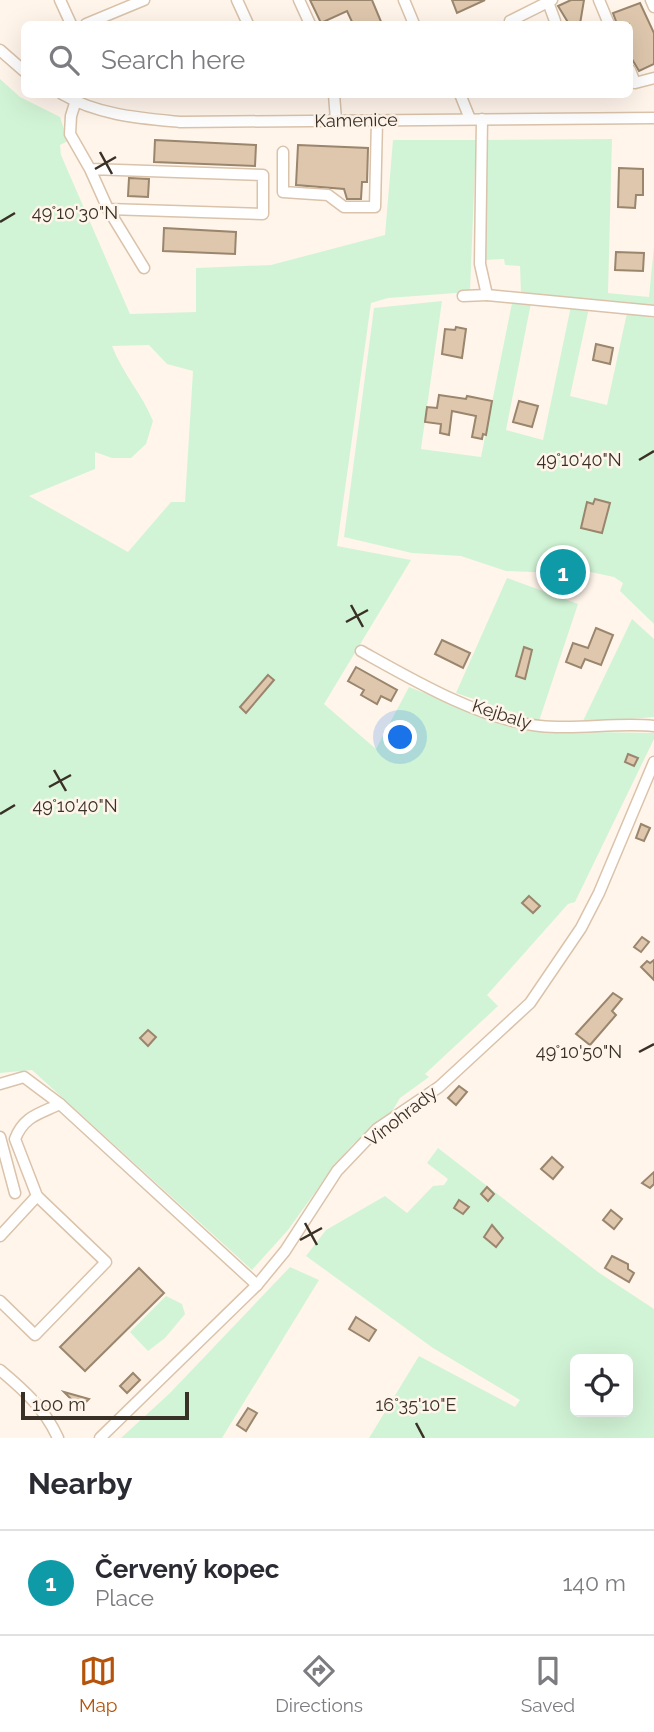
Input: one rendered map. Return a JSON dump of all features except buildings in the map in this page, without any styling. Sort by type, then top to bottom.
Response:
[{"type":"street","points":[[60,0],[70,21]]},
{"type":"street","points":[[93,21],[144,0]]},
{"type":"street","points":[[237,0],[247,21]]},
{"type":"street","points":[[299,0],[309,21]]},
{"type":"street","points":[[404,0],[414,21]]},
{"type":"street","points":[[599,0],[609,21]]},
{"type":"street","points":[[651,0],[654,6]]},
{"type":"street","points":[[510,21],[550,1],[555,21]]},
{"type":"street","points":[[0,50],[21,68]]},
{"type":"street","points":[[633,83],[654,78]]},
{"type":"street","points":[[334,98],[336,120]]},
{"type":"street","points":[[462,98],[470,119]]},
{"type":"street","points":[[78,99],[71,116],[70,134],[108,209],[144,268]]},
{"type":"street","name":"Kamenice","points":[[78,99],[123,116],[180,122],[654,118]]},
{"type":"street","points":[[482,119],[480,264],[487,295]]},
{"type":"street","points":[[283,152],[283,192],[328,195],[344,207],[375,208],[377,120]]},
{"type":"street","points":[[90,169],[263,175],[263,215],[108,209]]},
{"type":"street","points":[[463,296],[487,295],[654,311]]},
{"type":"street","name":"Kejbaly","points":[[361,651],[414,680],[480,709],[519,721],[539,726],[654,726]]},
{"type":"street","name":"Vinohrady","points":[[100,1438],[257,1285],[285,1251],[337,1171],[369,1138],[439,1087],[530,1003],[581,928],[599,893],[654,762]]},
{"type":"street","points":[[0,1084],[24,1077],[60,1104],[257,1285]]},
{"type":"street","points":[[0,1301],[35,1335],[106,1262],[37,1196],[15,1139],[20,1127],[32,1115],[60,1104]]},
{"type":"street","points":[[0,1137],[15,1193]]},
{"type":"street","points":[[0,1236],[37,1196]]},
{"type":"street","points":[[0,1370],[27,1393],[50,1420],[58,1438]]},
{"type":"green space","points":[[0,79],[21,98],[60,117],[68,141],[60,145],[61,155],[130,314],[196,312],[196,268],[271,265],[385,235],[393,140],[476,140],[470,292],[388,298],[371,303],[337,546],[411,560],[324,704],[376,749],[409,687],[523,731],[654,733],[654,739],[575,902],[568,904],[487,995],[498,1006],[425,1074],[429,1077],[400,1098],[391,1113],[353,1144],[288,1230],[252,1270],[32,1070],[0,1073]],"holes":[[[149,345],[167,364],[193,371],[185,502],[171,502],[128,552],[29,496],[95,469],[95,452],[112,458],[131,458],[146,444],[153,421],[112,346]]]},
{"type":"green space","points":[[612,139],[608,293],[649,297],[654,246],[654,308],[626,302],[521,293],[520,266],[505,265],[504,259],[484,260],[485,140]]},
{"type":"green space","points":[[442,301],[421,449],[481,457],[512,303],[531,303],[506,430],[543,440],[571,306],[589,308],[570,396],[607,405],[627,313],[654,318],[654,624],[620,591],[623,583],[614,577],[567,567],[555,573],[506,571],[461,556],[412,553],[344,537],[374,308]]},
{"type":"green space","points":[[507,578],[578,604],[539,721],[456,693]]},
{"type":"green space","points":[[632,619],[654,639],[654,717],[582,723]]},
{"type":"green space","points":[[438,1148],[598,1272],[654,1309],[654,1438],[369,1438],[419,1356],[515,1407],[520,1400],[433,1348],[306,1256],[326,1230],[385,1196],[407,1213],[433,1186],[444,1185],[448,1179],[427,1163]]},
{"type":"green space","points":[[290,1267],[319,1280],[222,1438],[121,1438],[170,1393]]},
{"type":"green space","points":[[166,1296],[182,1304],[185,1314],[165,1338],[148,1351],[130,1332]]},
{"type":"place","name":"Červený kopec","points":[[563,572]]}]
